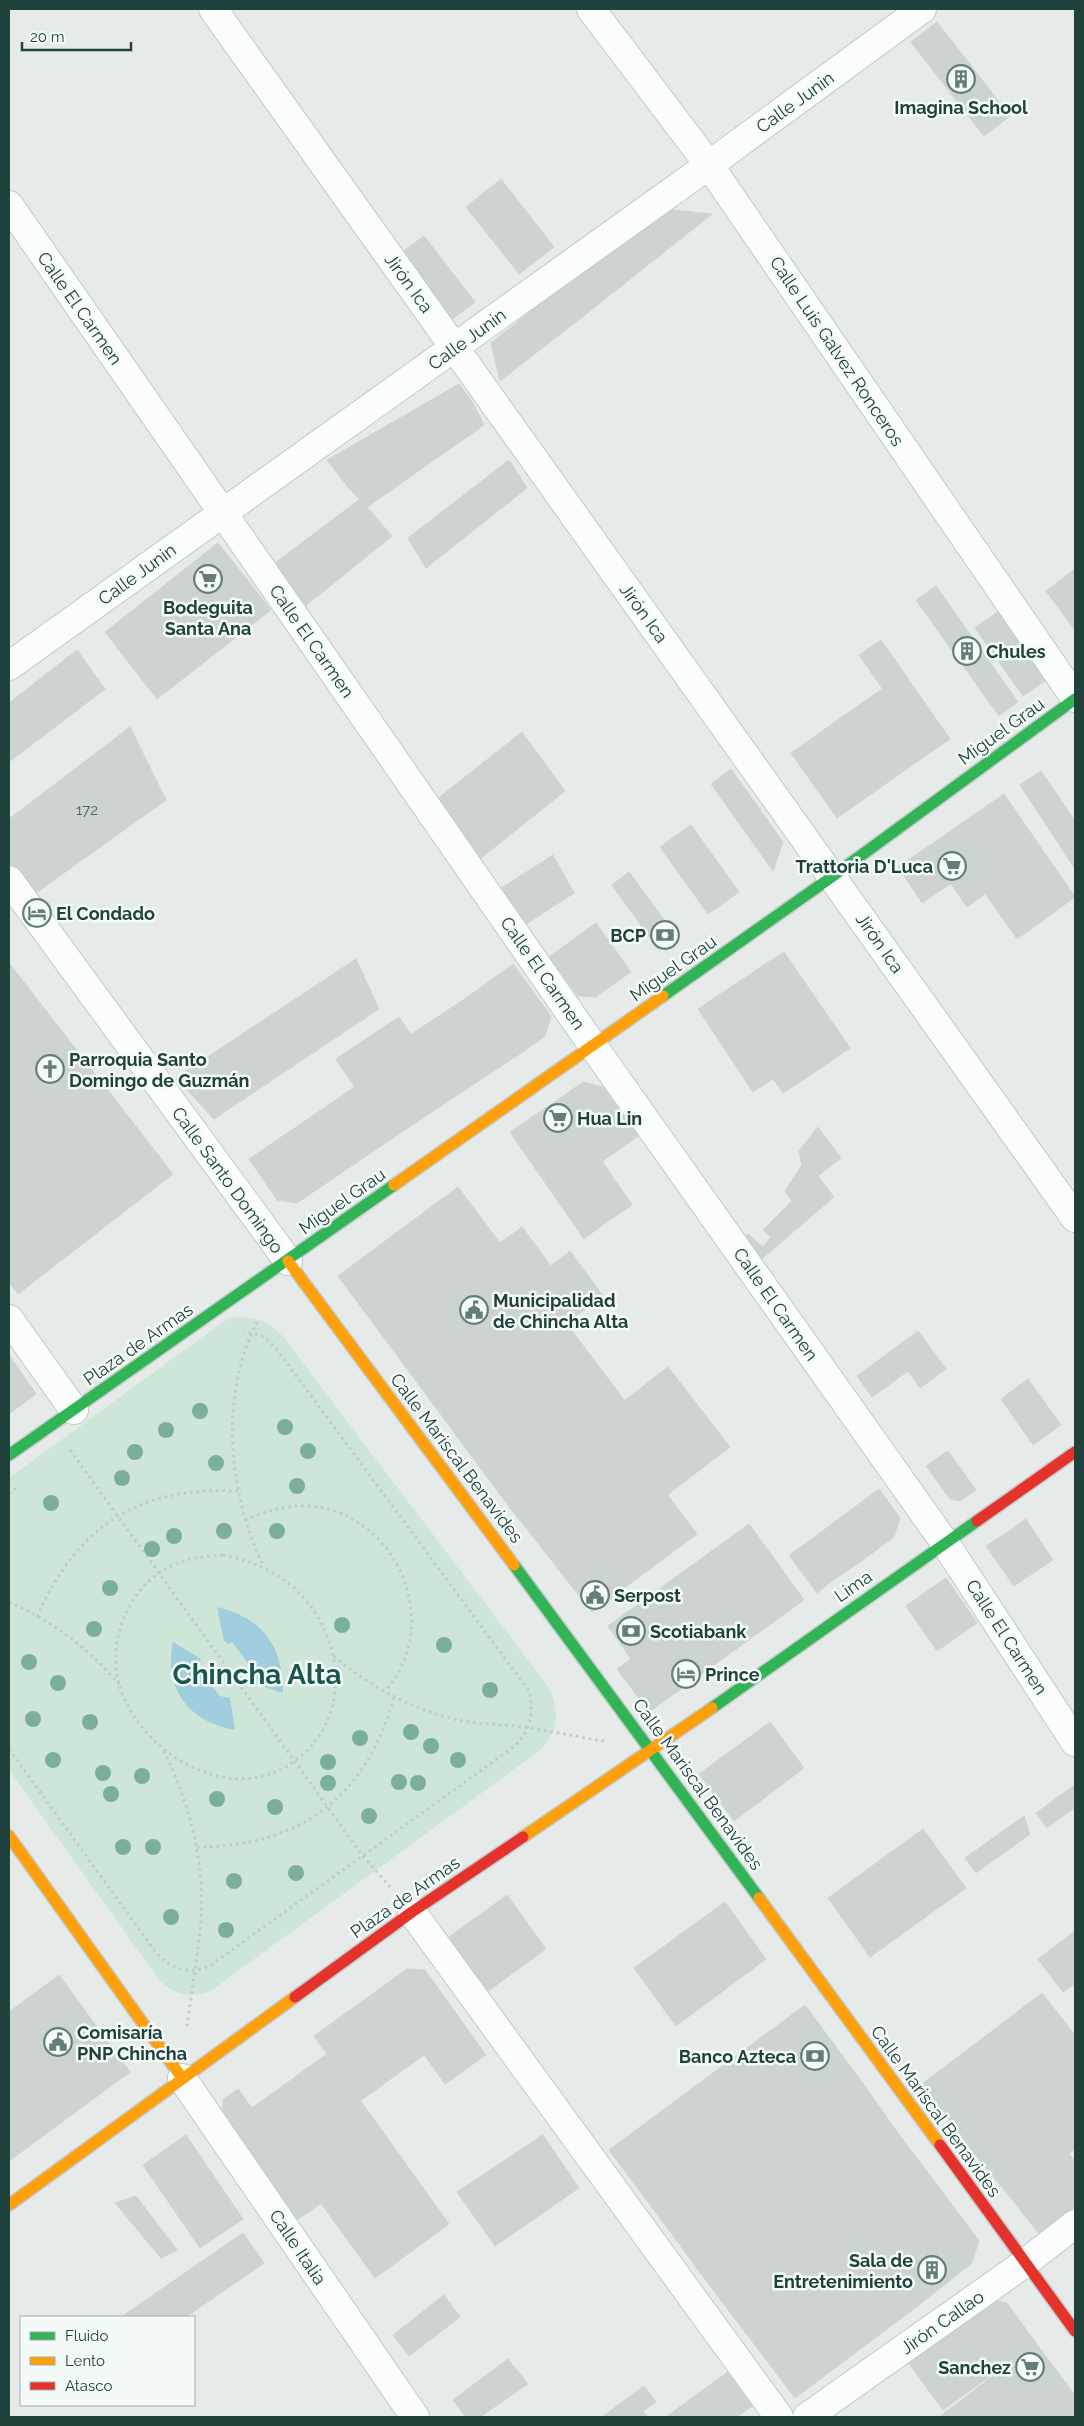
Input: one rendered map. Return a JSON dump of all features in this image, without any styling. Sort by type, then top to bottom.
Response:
[{"type":"main road","name":"Miguel Grau","points":[[288,1261],[594,1046],[1075,699]]},
{"type":"main road","name":"Plaza de Armas","points":[[9,1455],[288,1261]]},
{"type":"main road","name":"Calle Mariscal Benavides","points":[[288,1261],[652,1750],[1075,2331]]},
{"type":"main road","name":"Lima","points":[[652,1750],[1075,1452]]},
{"type":"main road","name":"Plaza de Armas","points":[[9,2205],[412,1912],[652,1750]]},
{"type":"main road","points":[[9,1836],[182,2078]]},
{"type":"street","name":"Jirón Ica","points":[[213,9],[1075,1218]]},
{"type":"street","name":"Calle Luis Galvez Ronceros","points":[[591,9],[709,165],[1075,699]]},
{"type":"street","name":"Calle Junin","points":[[9,666],[709,165],[922,9]]},
{"type":"street","name":"Calle El Carmen","points":[[9,205],[594,1046],[945,1543],[1075,1742]]},
{"type":"street","name":"Calle Santo Domingo","points":[[9,880],[288,1261]]},
{"type":"street","points":[[9,1320],[74,1410]]},
{"type":"street","points":[[412,1912],[778,2417]]},
{"type":"street","name":"Calle Italia","points":[[182,2078],[415,2417]]},
{"type":"street","name":"Jirón Callao","points":[[807,2417],[1025,2264],[1075,2224]]},
{"type":"path","points":[[261,1314],[252,1332],[241,1368],[234,1406],[233,1444],[238,1491],[245,1520],[265,1568]]},
{"type":"path","points":[[9,1749],[157,1954],[167,1964],[180,1970],[194,1971],[212,1965],[364,1856],[515,1746],[528,1728],[532,1717],[529,1691],[275,1347],[264,1337],[252,1332],[237,1331]]},
{"type":"path","points":[[62,1454],[77,1443]]},
{"type":"path","points":[[69,1449],[364,1856],[412,1912]]},
{"type":"path","points":[[9,1494],[24,1482]]},
{"type":"path","points":[[37,1618],[50,1588],[68,1560],[90,1537],[118,1517],[144,1503],[175,1494],[206,1489],[238,1491]]},
{"type":"path","points":[[245,1520],[265,1511],[309,1506],[330,1510],[351,1519],[369,1530],[386,1546],[398,1565],[407,1586],[412,1608],[411,1631],[407,1653],[398,1674],[385,1692]]},
{"type":"path","points":[[223,1555],[246,1560],[265,1568],[289,1584],[308,1602],[319,1619],[334,1656],[337,1681],[334,1704],[326,1726],[313,1744],[295,1761],[278,1771],[258,1777],[236,1780],[215,1776],[194,1769],[163,1749],[148,1734],[132,1712],[120,1686],[116,1667],[116,1646],[121,1625],[129,1605],[142,1588],[159,1573],[178,1563],[200,1557],[223,1555]]},
{"type":"path","points":[[9,1602],[83,1648],[120,1686]]},
{"type":"path","points":[[334,1656],[353,1672],[385,1692],[419,1708],[455,1719],[528,1728],[652,1750]]},
{"type":"path","points":[[197,1847],[244,1844],[275,1836],[303,1823],[328,1806],[353,1782],[372,1756],[386,1727],[394,1696]]},
{"type":"path","points":[[163,1749],[189,1812],[197,1847],[201,1891],[200,1931],[187,2029]]},
{"type":"green space","points":[[235,1317],[257,1319],[264,1322],[275,1329],[286,1340],[549,1688],[555,1704],[556,1720],[551,1734],[542,1749],[212,1990],[191,1995],[172,1990],[160,1981],[9,1770],[9,1478],[224,1321]]},
{"type":"water","points":[[217,1607],[247,1618],[267,1636],[279,1661],[283,1693],[255,1684],[254,1677],[256,1674],[232,1642],[229,1644],[224,1641]]},
{"type":"water","points":[[173,1642],[201,1659],[197,1667],[220,1696],[230,1698],[235,1730],[219,1726],[204,1719],[183,1701],[176,1688],[172,1674]]},
{"type":"building","name":"Imagina School","points":[[937,22],[1010,116],[984,136],[911,42]]},
{"type":"building","points":[[501,179],[554,247],[519,274],[466,207]]},
{"type":"building","points":[[662,209],[712,214],[590,311],[567,283]]},
{"type":"building","points":[[424,236],[475,302],[451,320],[400,254]]},
{"type":"building","points":[[567,283],[590,311],[500,381],[491,343]]},
{"type":"building","points":[[459,384],[473,403],[348,487],[327,460]]},
{"type":"building","points":[[473,403],[484,425],[367,507],[348,487]]},
{"type":"building","points":[[509,460],[527,488],[426,568],[408,538]]},
{"type":"building","points":[[360,499],[392,536],[298,612],[267,569]]},
{"type":"building","points":[[218,543],[271,610],[157,699],[105,632]]},
{"type":"building","points":[[1075,569],[1075,630],[1046,591]]},
{"type":"building","name":"Chules","points":[[936,586],[1018,702],[999,716],[916,600]]},
{"type":"building","points":[[1004,607],[1053,675],[1023,696],[975,628]]},
{"type":"building","points":[[881,640],[950,739],[928,754],[859,655]]},
{"type":"building","points":[[77,650],[105,689],[9,762],[9,703]]},
{"type":"building","points":[[882,689],[928,754],[837,818],[791,753]]},
{"type":"building","points":[[130,727],[166,800],[29,898],[9,871],[9,819]]},
{"type":"building","points":[[522,732],[565,791],[476,862],[436,800]]},
{"type":"building","points":[[731,769],[783,842],[773,871],[711,784]]},
{"type":"building","points":[[1041,771],[1075,821],[1075,869],[1020,785]]},
{"type":"building","points":[[1004,794],[1075,897],[1038,924],[966,820]]},
{"type":"building","points":[[966,820],[1038,924],[1017,939],[945,835]]},
{"type":"building","points":[[691,825],[739,892],[708,914],[660,847]]},
{"type":"building","name":"Trattoria D'Luca","points":[[945,835],[985,894],[967,907],[926,848]]},
{"type":"building","points":[[926,848],[950,884],[922,903],[898,867]]},
{"type":"building","points":[[553,855],[574,893],[526,924],[500,889]]},
{"type":"building","points":[[629,872],[676,936],[658,949],[612,885]]},
{"type":"building","points":[[596,923],[631,972],[595,997],[578,996],[549,957]]},
{"type":"building","points":[[784,952],[850,1048],[831,1061],[765,964]]},
{"type":"building","points":[[356,959],[379,1009],[214,1119],[176,1078]]},
{"type":"building","name":"Parroquia Santo Domingo de Guzmán","points":[[9,963],[173,1174],[18,1294],[9,1282]]},
{"type":"building","points":[[513,964],[551,1016],[545,1036],[520,1054],[476,991]]},
{"type":"building","points":[[765,964],[831,1061],[806,1078],[740,981]]},
{"type":"building","points":[[740,981],[806,1078],[783,1093],[717,996]]},
{"type":"building","points":[[476,991],[520,1054],[503,1065],[460,1002]]},
{"type":"building","points":[[717,996],[773,1079],[753,1092],[698,1009]]},
{"type":"building","points":[[460,1002],[503,1065],[453,1098],[410,1035]]},
{"type":"building","points":[[399,1017],[453,1098],[390,1140],[336,1059]]},
{"type":"building","points":[[583,1082],[603,1087],[638,1136],[603,1161],[559,1099]]},
{"type":"building","points":[[355,1087],[390,1140],[297,1203],[277,1200],[249,1159]]},
{"type":"building","points":[[559,1099],[632,1205],[608,1221],[535,1115]]},
{"type":"building","points":[[535,1115],[608,1221],[584,1239],[510,1132]]},
{"type":"building","points":[[818,1127],[841,1158],[818,1176],[834,1197],[757,1263],[742,1243],[748,1234],[763,1247],[771,1237],[763,1230],[792,1201],[785,1191],[802,1165],[799,1151]]},
{"type":"building","name":"Municipalidad de Chincha Alta","points":[[458,1187],[500,1243],[522,1227],[551,1266],[570,1251],[603,1296],[442,1416],[338,1276]]},
{"type":"building","points":[[566,1323],[625,1401],[501,1496],[442,1416]]},
{"type":"building","points":[[918,1331],[946,1369],[920,1388],[908,1371],[872,1397],[857,1376]]},
{"type":"building","points":[[9,1355],[36,1394],[9,1414]]},
{"type":"building","points":[[668,1367],[730,1447],[667,1495],[660,1485],[555,1565],[501,1496]]},
{"type":"building","points":[[1028,1379],[1061,1425],[1033,1445],[1001,1399]]},
{"type":"building","points":[[948,1451],[976,1490],[960,1501],[950,1499],[926,1466]]},
{"type":"building","points":[[660,1485],[697,1534],[592,1612],[555,1565]]},
{"type":"building","points":[[879,1489],[900,1518],[894,1537],[860,1562],[832,1524]]},
{"type":"building","points":[[1026,1519],[1053,1560],[1035,1572],[1008,1532]]},
{"type":"building","points":[[749,1524],[773,1557],[631,1659],[608,1626]]},
{"type":"building","points":[[832,1524],[860,1562],[832,1581],[805,1544]]},
{"type":"building","points":[[1008,1532],[1035,1572],[1014,1586],[986,1546]]},
{"type":"building","points":[[805,1544],[832,1581],[817,1593],[789,1555]]},
{"type":"building","points":[[773,1557],[804,1600],[649,1712],[617,1669]]},
{"type":"building","points":[[946,1578],[977,1623],[937,1651],[906,1606]]},
{"type":"building","points":[[770,1722],[804,1768],[734,1821],[699,1774]]},
{"type":"building","points":[[1075,1785],[1075,1807],[1047,1828],[1036,1813]]},
{"type":"building","points":[[1024,1816],[1030,1834],[976,1873],[965,1858]]},
{"type":"building","points":[[923,1829],[966,1888],[870,1957],[828,1898]]},
{"type":"building","points":[[507,1895],[546,1949],[484,1994],[445,1940]]},
{"type":"building","points":[[725,1902],[766,1959],[676,2026],[634,1968]]},
{"type":"building","points":[[1075,1931],[1075,1983],[1063,1992],[1038,1959]]},
{"type":"building","points":[[407,1969],[425,1970],[486,2055],[445,2084],[378,1990]]},
{"type":"building","name":"Comisaría PNP Chincha","points":[[59,1975],[130,2072],[9,2161],[9,2012]]},
{"type":"building","points":[[378,1990],[424,2055],[360,2101],[314,2036]]},
{"type":"building","points":[[1042,1993],[1075,2035],[1075,2073],[973,2152],[945,2114],[1023,2055],[1000,2025]]},
{"type":"building","points":[[805,2005],[862,2082],[666,2226],[609,2150]]},
{"type":"building","points":[[1000,2025],[1023,2055],[945,2114],[922,2084]]},
{"type":"building","points":[[327,2054],[449,2224],[375,2278],[252,2108]]},
{"type":"building","points":[[1075,2073],[1075,2149],[1011,2198],[973,2152]]},
{"type":"building","points":[[862,2082],[897,2132],[704,2278],[666,2226]]},
{"type":"building","points":[[238,2089],[321,2203],[297,2220],[221,2115],[224,2099]]},
{"type":"building","points":[[897,2132],[932,2178],[833,2253],[798,2207]]},
{"type":"building","points":[[186,2135],[243,2219],[200,2248],[143,2165]]},
{"type":"building","points":[[543,2135],[579,2188],[495,2246],[457,2192]]},
{"type":"building","points":[[1069,2154],[1075,2162],[1075,2206],[1039,2234],[1011,2198]]},
{"type":"building","points":[[932,2178],[965,2222],[892,2277],[915,2308],[795,2398],[704,2278],[798,2207],[833,2253]]},
{"type":"building","points":[[136,2196],[177,2250],[161,2258],[115,2203]]},
{"type":"building","name":"Sala de Entretenimiento","points":[[965,2222],[979,2241],[971,2264],[915,2308],[892,2277]]},
{"type":"building","points":[[243,2233],[264,2263],[187,2316],[122,2316]]},
{"type":"building","points":[[444,2295],[460,2317],[409,2356],[393,2335]]},
{"type":"building","points":[[988,2299],[1007,2303],[1036,2343],[943,2410],[905,2358]]},
{"type":"building","name":"Sanchez","points":[[1036,2343],[1072,2391],[1038,2417],[939,2417]]},
{"type":"building","points":[[508,2359],[528,2384],[480,2417],[466,2417],[453,2400]]},
{"type":"building","points":[[729,2371],[754,2405],[736,2417],[666,2417]]},
{"type":"building","points":[[644,2386],[656,2402],[643,2411],[648,2417],[602,2417]]},
{"type":"building","points":[[1072,2391],[1075,2395],[1075,2417],[1038,2417]]},
{"type":"traffic: fast","points":[[663,996],[833,876],[1075,699]]},
{"type":"traffic: fast","points":[[9,1455],[394,1185]]},
{"type":"traffic: fast","points":[[712,1708],[977,1521]]},
{"type":"traffic: fast","points":[[514,1565],[759,1898]]},
{"type":"traffic: slow","points":[[394,1185],[663,996]]},
{"type":"traffic: slow","points":[[288,1261],[514,1565]]},
{"type":"traffic: slow","points":[[523,1837],[712,1708]]},
{"type":"traffic: slow","points":[[9,1836],[182,2078]]},
{"type":"traffic: slow","points":[[759,1898],[940,2145]]},
{"type":"traffic: slow","points":[[9,2205],[295,1997]]},
{"type":"traffic: jam","points":[[977,1521],[1075,1452]]},
{"type":"traffic: jam","points":[[295,1997],[412,1912],[523,1837]]},
{"type":"traffic: jam","points":[[940,2145],[1075,2331]]},
{"type":"place","name":"Imagina School","points":[[961,79]]},
{"type":"place","name":"Bodeguita Santa Ana","points":[[208,579]]},
{"type":"place","name":"Chules","points":[[967,651]]},
{"type":"place","name":"Trattoria D'Luca","points":[[952,866]]},
{"type":"place","name":"El Condado","points":[[37,913]]},
{"type":"place","name":"BCP","points":[[665,935]]},
{"type":"place","name":"Parroquia Santo Domingo de Guzmán","points":[[50,1069]]},
{"type":"place","name":"Hua Lin","points":[[558,1118]]},
{"type":"place","name":"Municipalidad de Chincha Alta","points":[[474,1310]]},
{"type":"place","name":"Serpost","points":[[595,1595]]},
{"type":"place","name":"Scotiabank","points":[[631,1631]]},
{"type":"place","name":"Prince","points":[[686,1674]]},
{"type":"place","name":"Comisaría PNP Chincha","points":[[58,2042]]},
{"type":"place","name":"Banco Azteca","points":[[815,2056]]},
{"type":"place","name":"Sala de Entretenimiento","points":[[932,2270]]},
{"type":"place","name":"Sanchez","points":[[1030,2367]]},
{"type":"district","name":"Chincha Alta","points":[[257,1674]]}]
